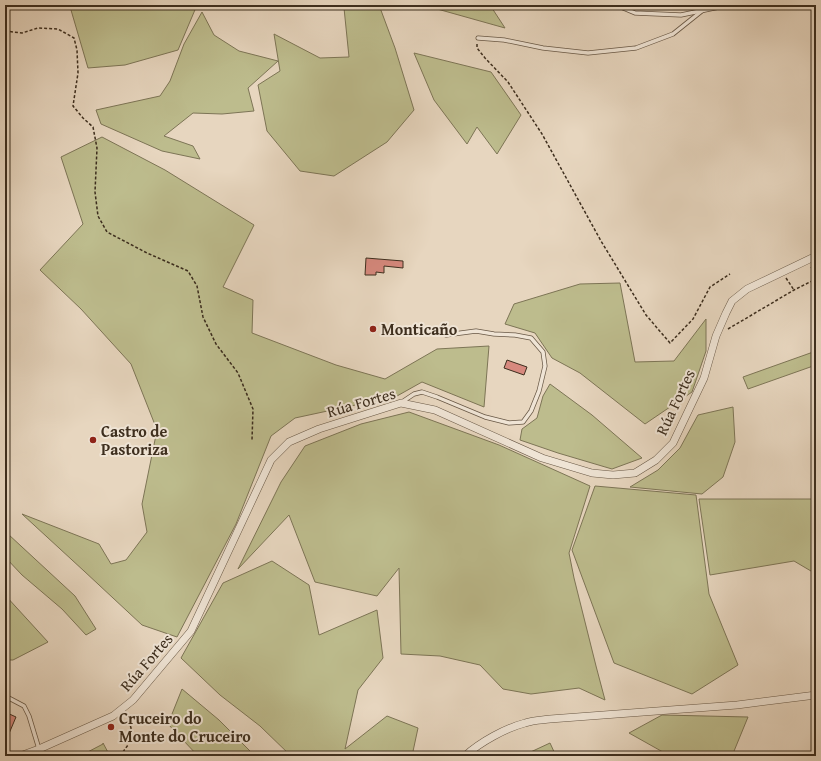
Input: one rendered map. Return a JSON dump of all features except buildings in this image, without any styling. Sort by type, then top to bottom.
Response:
[{"type":"street","name":"Rúa Fortes","points":[[20,756],[113,716],[133,700],[191,631],[271,460],[289,442],[319,429],[401,403],[435,410],[542,458],[592,473],[613,475],[635,473],[656,460],[673,443],[704,378],[716,336],[732,301],[747,289],[816,256]]},
{"type":"street","points":[[465,756],[488,739],[508,728],[527,722],[737,705],[816,695]]},
{"type":"lane","points":[[616,5],[635,13],[681,15],[729,5]]},
{"type":"lane","points":[[478,38],[504,40],[543,48],[588,53],[636,48],[673,34],[703,10]]},
{"type":"lane","points":[[401,403],[414,394],[422,392],[485,417],[509,423],[523,422],[531,411],[540,391],[545,366],[543,352],[531,338],[476,331],[446,335]]},
{"type":"lane","points":[[5,696],[24,706],[29,716],[39,749]]},
{"type":"path","points":[[5,31],[22,33],[38,28],[58,29],[74,38],[77,50],[78,73],[73,106],[93,127],[97,148],[95,192],[98,216],[107,232],[188,271],[197,286],[203,317],[216,344],[238,373],[253,409],[252,440]]},
{"type":"path","points":[[478,38],[477,48],[508,82],[542,134],[600,241],[646,314],[670,343],[693,319],[710,288],[730,274]]},
{"type":"path","points":[[782,272],[794,290]]},
{"type":"path","points":[[716,336],[794,290],[816,279]]},
{"type":"path","points":[[120,756],[128,745],[131,728],[125,707]]},
{"type":"shaded area","points":[[71,5],[197,5],[178,50],[125,65],[88,68],[71,10]]},
{"type":"shaded area","points":[[379,5],[395,48],[414,110],[387,142],[334,176],[300,171],[267,131],[258,85],[280,71],[274,34],[320,58],[349,57],[344,8]]},
{"type":"shaded area","points":[[423,5],[490,5],[505,28]]},
{"type":"shaded area","points":[[202,12],[214,35],[239,51],[278,61],[248,88],[254,111],[222,114],[193,113],[164,136],[193,146],[200,159],[162,151],[101,124],[96,110],[160,96],[170,81],[184,44]]},
{"type":"shaded area","points":[[414,53],[491,72],[521,115],[497,154],[477,127],[467,144],[434,100]]},
{"type":"shaded area","points":[[102,137],[165,170],[254,225],[223,287],[253,300],[252,333],[336,365],[385,379],[437,349],[489,346],[484,407],[422,382],[397,396],[295,418],[271,436],[236,524],[177,637],[142,625],[22,514],[99,544],[111,564],[126,560],[147,532],[142,504],[157,430],[131,364],[81,309],[40,270],[83,224],[61,157]]},
{"type":"shaded area","points":[[620,283],[635,362],[674,361],[706,319],[706,351],[692,392],[645,424],[580,373],[552,358],[535,333],[505,324],[514,304],[580,284]]},
{"type":"shaded area","points":[[816,351],[816,365],[748,389],[743,377]]},
{"type":"shaded area","points":[[550,384],[592,415],[642,458],[612,469],[520,440],[522,429],[537,418],[543,396]]},
{"type":"shaded area","points":[[733,407],[735,442],[723,477],[702,494],[630,487],[658,470],[680,448],[698,415]]},
{"type":"shaded area","points":[[409,412],[499,445],[590,486],[569,553],[605,700],[579,688],[531,694],[503,689],[480,665],[440,656],[401,654],[399,568],[377,596],[315,582],[289,515],[238,569],[281,482],[305,446],[361,424]]},
{"type":"shaded area","points":[[595,486],[696,495],[709,594],[738,665],[692,694],[614,663],[572,550]]},
{"type":"shaded area","points":[[699,499],[816,499],[816,574],[794,561],[710,575]]},
{"type":"shaded area","points":[[5,532],[75,596],[96,629],[86,635],[62,609],[22,575],[5,557]]},
{"type":"shaded area","points":[[272,561],[309,585],[319,635],[377,610],[383,658],[358,690],[345,749],[387,716],[418,728],[412,756],[291,756],[260,726],[220,695],[181,658],[223,583]]},
{"type":"shaded area","points":[[5,595],[48,642],[13,660],[5,660]]},
{"type":"shaded area","points":[[182,689],[219,720],[255,756],[198,756],[168,724]]},
{"type":"shaded area","points":[[662,715],[748,717],[732,756],[670,756],[629,733]]},
{"type":"shaded area","points":[[550,743],[556,756],[522,756]]},
{"type":"shaded area","points":[[103,744],[110,756],[80,756]]},
{"type":"place","name":"Monticaño","points":[[373,329]]},
{"type":"place","name":"Castro de Pastoriza","points":[[93,440]]},
{"type":"place","name":"Cruceiro do Monte do Cruceiro","points":[[111,727]]}]
